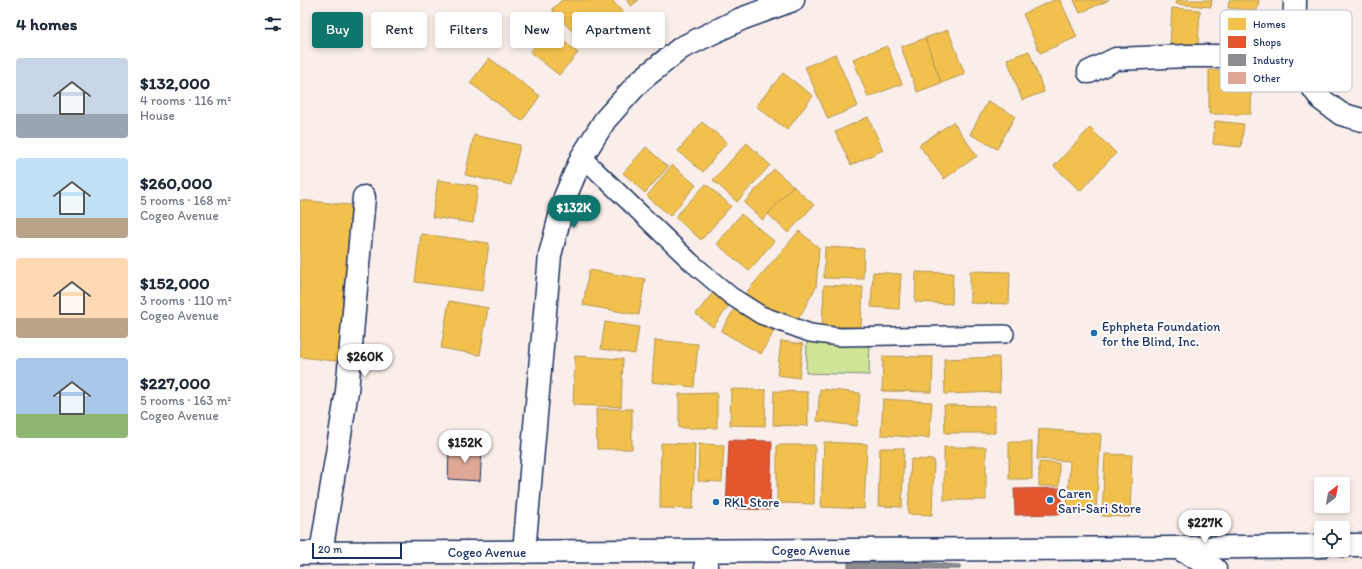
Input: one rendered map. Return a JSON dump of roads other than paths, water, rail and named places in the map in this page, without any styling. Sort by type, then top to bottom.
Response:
[{"type":"street","points":[[524,552],[550,255],[565,197],[582,157],[606,120],[640,81],[681,48],[741,19],[794,0]]},
{"type":"street","points":[[1295,0],[1295,10]]},
{"type":"street","points":[[1089,72],[1116,59],[1220,56]]},
{"type":"street","points":[[1316,92],[1322,100],[1341,114],[1362,120]]},
{"type":"street","points":[[310,553],[347,391],[364,197]]},
{"type":"street","points":[[1350,545],[1362,545]]},
{"type":"street","name":"Cogeo Avenue","points":[[310,553],[524,552],[706,560],[1178,548],[1314,546]]},
{"type":"street","points":[[1178,548],[1215,569]]},
{"type":"lane","points":[[582,157],[691,262],[731,296],[761,315],[810,333],[840,338],[1004,334]]},
{"type":"place","name":"Ephpheta Foundation for the Blind, Inc.","points":[[1094,333]]},
{"type":"place","name":"Caren Sari-Sari Store","points":[[1050,500]]},
{"type":"place","name":"RKL Store","points":[[716,502]]}]
